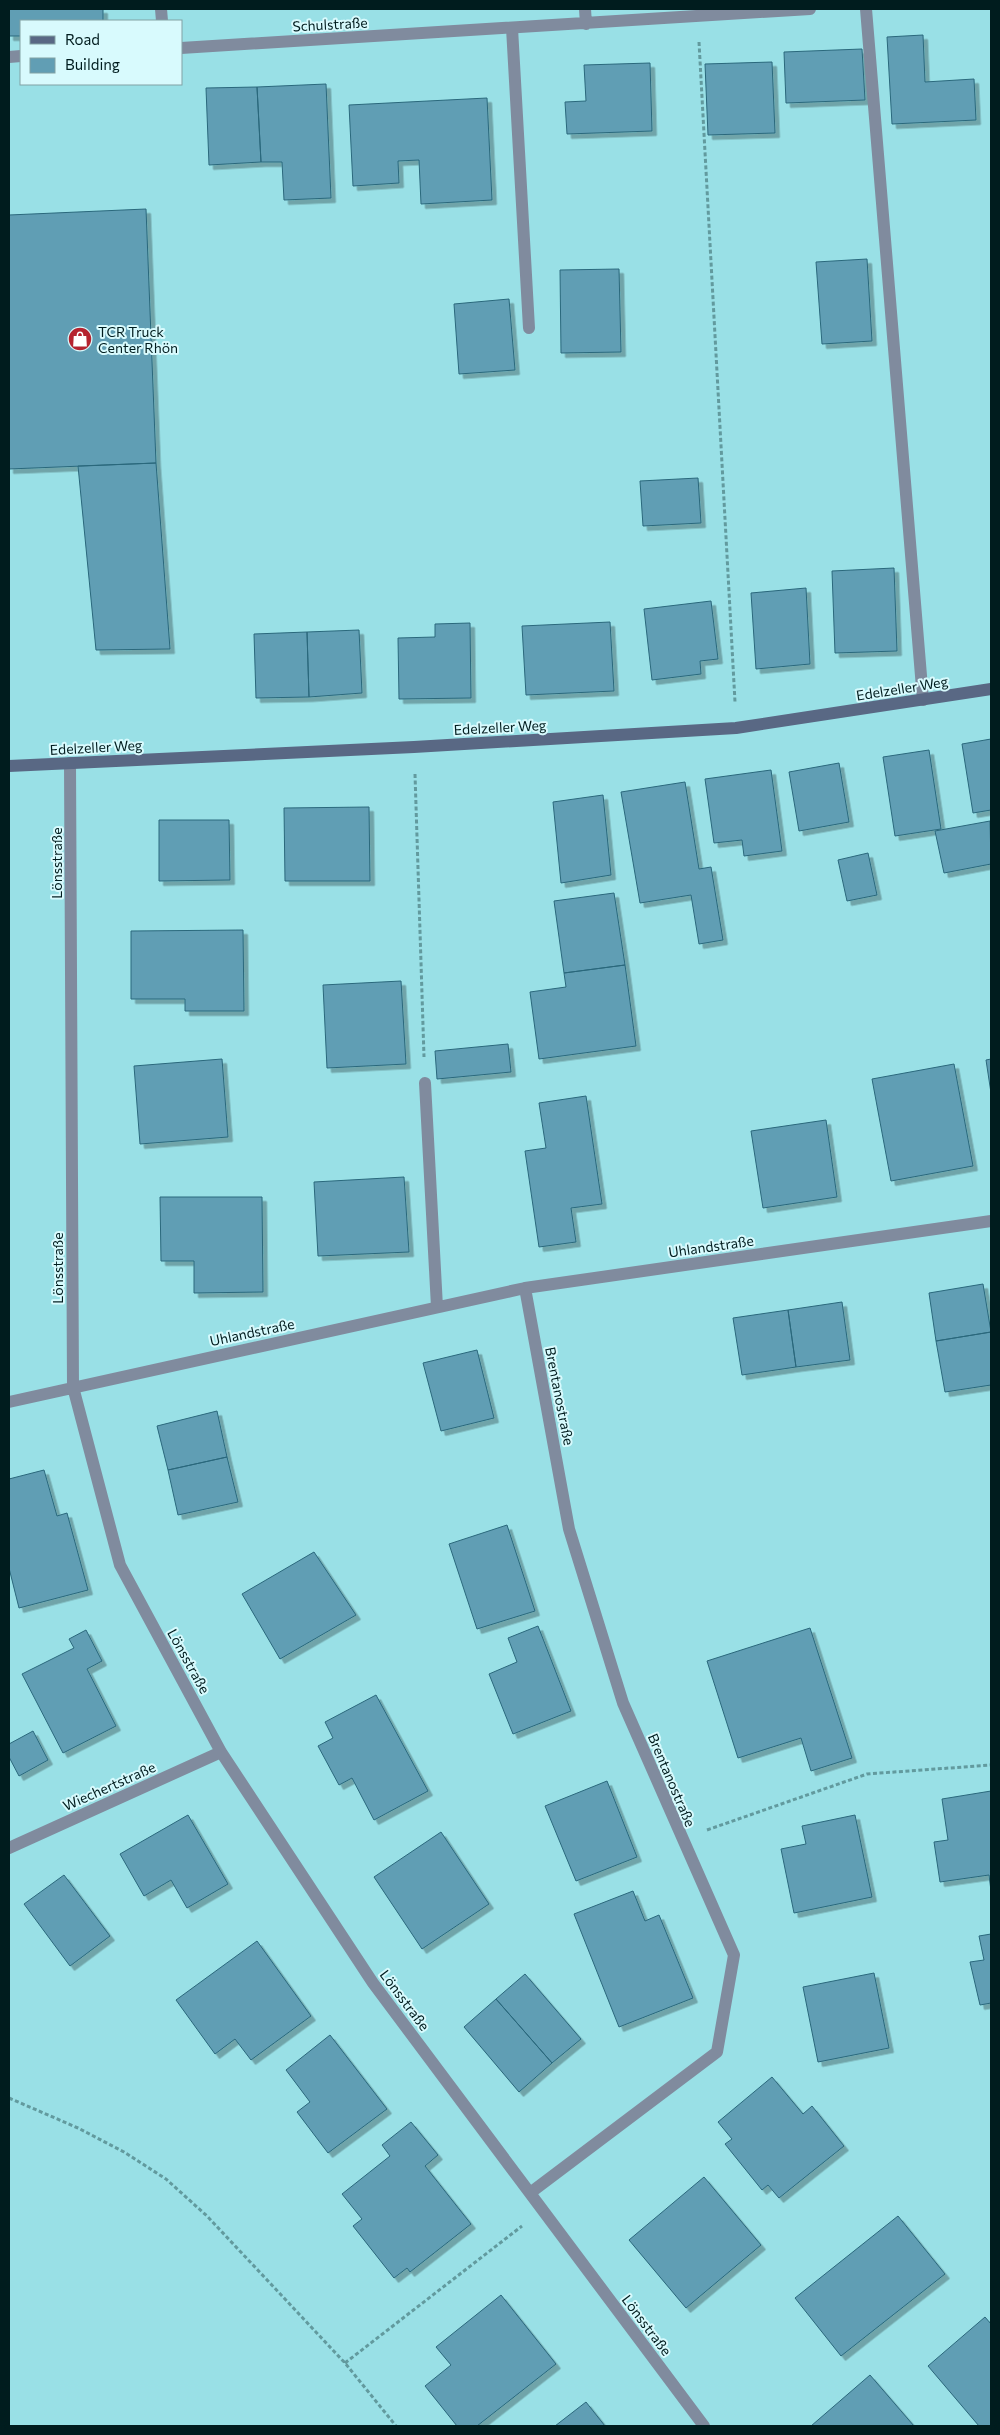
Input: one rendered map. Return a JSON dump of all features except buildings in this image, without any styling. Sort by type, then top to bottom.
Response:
[{"type":"main road","name":"Edelzeller Weg","points":[[9,766],[414,747],[736,728],[991,689]]},
{"type":"street","points":[[585,9],[586,24]]},
{"type":"street","name":"Schulstraße","points":[[182,48],[810,9]]},
{"type":"street","points":[[866,9],[922,700]]},
{"type":"street","points":[[512,28],[530,328]]},
{"type":"street","name":"Lönsstraße","points":[[70,763],[73,1387],[120,1565],[221,1752],[373,1983],[704,2426]]},
{"type":"street","points":[[424,1083],[437,1307]]},
{"type":"street","name":"Uhlandstraße","points":[[9,1402],[525,1288],[991,1221]]},
{"type":"street","name":"Brentanostraße","points":[[525,1288],[569,1529],[623,1703],[734,1955],[717,2052],[530,2193]]},
{"type":"street","name":"Wiechertstraße","points":[[9,1848],[221,1752]]},
{"type":"path","points":[[697,16],[736,728]]},
{"type":"path","points":[[414,747],[424,1083]]},
{"type":"path","points":[[682,1839],[867,1774],[991,1765]]},
{"type":"path","points":[[9,2098],[78,2128],[124,2152],[166,2179],[207,2216],[346,2363],[396,2426]]},
{"type":"path","points":[[346,2363],[542,2210]]},
{"type":"place","name":"TCR Truck Center Rhön","points":[[80,339]]}]
